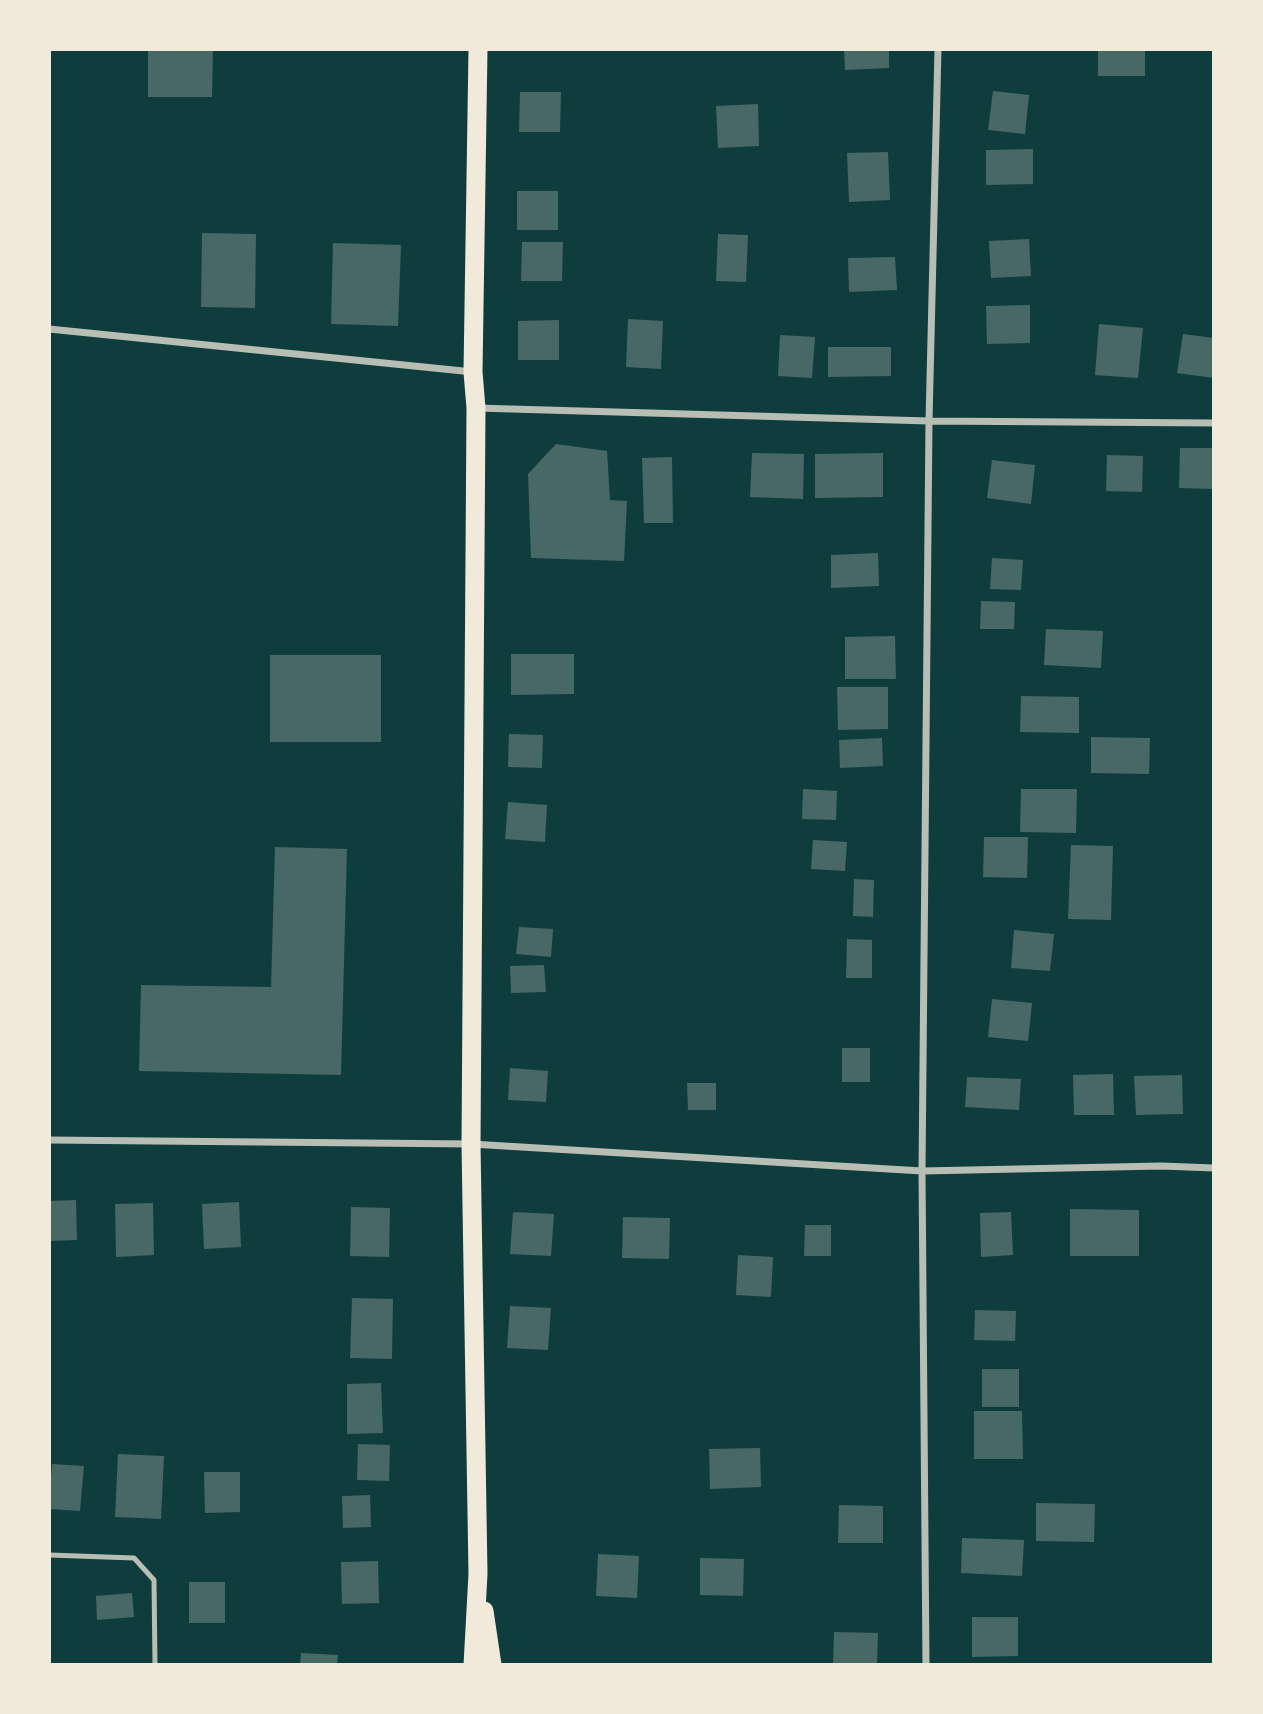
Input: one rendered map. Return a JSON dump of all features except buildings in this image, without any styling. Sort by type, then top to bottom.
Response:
[{"type":"highway","points":[[473,1665],[478,1574],[471,1144],[476,408],[473,372],[478,49]]},
{"type":"highway","points":[[478,1574],[492,1665]]},
{"type":"street","points":[[926,1665],[922,1171],[929,421],[938,49]]},
{"type":"street","points":[[49,329],[473,372]]},
{"type":"street","points":[[476,408],[929,421],[1214,423]]},
{"type":"street","points":[[49,1140],[471,1144],[922,1171],[1161,1166],[1214,1168]]},
{"type":"lane","points":[[49,1555],[134,1559],[154,1580],[155,1665]]}]
